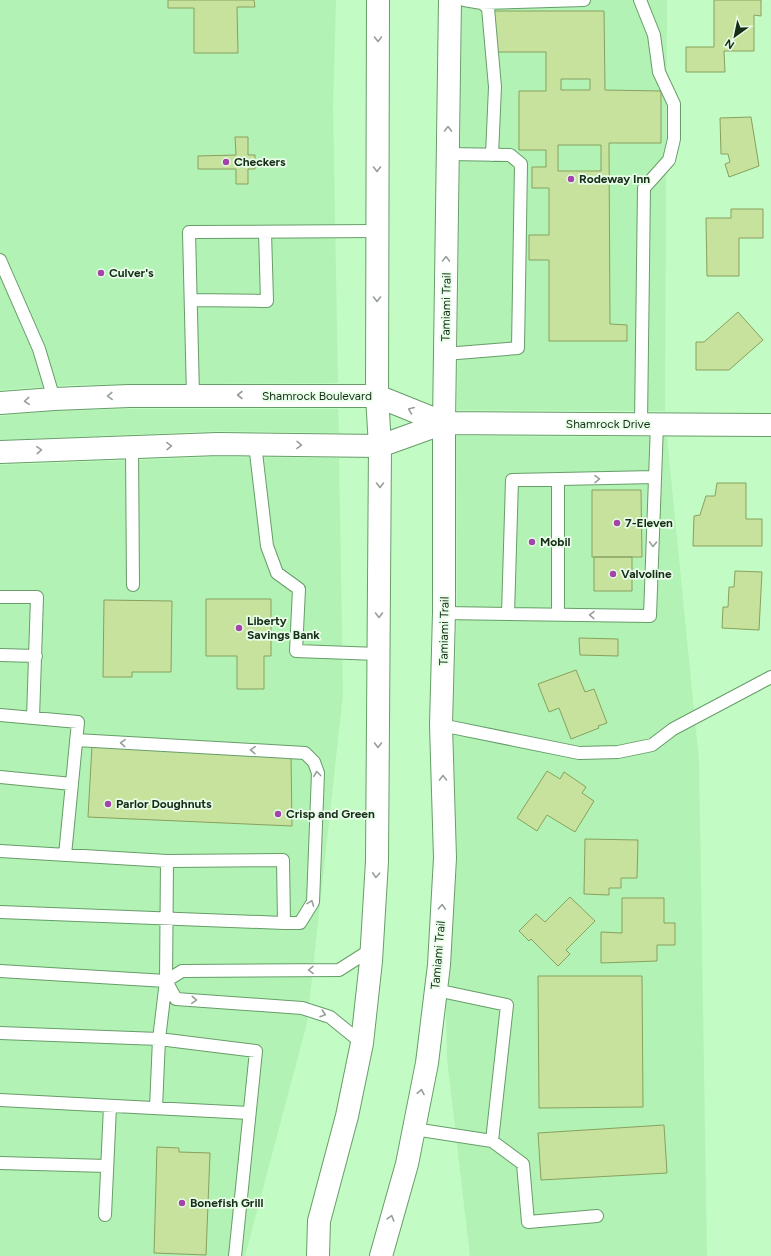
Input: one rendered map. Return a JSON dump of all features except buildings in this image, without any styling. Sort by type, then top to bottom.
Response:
[{"type":"main road","points":[[309,1256],[345,1124],[362,1043],[372,949],[377,861],[380,446],[377,396],[378,0]]},
{"type":"main road","name":"Tamiami Trail","points":[[381,1256],[407,1164],[427,1063],[439,965],[445,858],[441,725],[444,613],[444,423],[450,0]]},
{"type":"main road","name":"Shamrock Boulevard","points":[[0,403],[54,398],[193,395],[377,396],[444,423]]},
{"type":"main road","points":[[0,452],[254,444],[380,446],[444,423]]},
{"type":"main road","name":"Shamrock Drive","points":[[444,423],[771,425]]},
{"type":"main road","points":[[318,1256],[319,1221]]},
{"type":"lane","points":[[464,0],[482,3],[584,0]]},
{"type":"lane","points":[[444,613],[650,616],[655,477],[649,424],[644,188],[669,160],[674,139],[674,104],[659,72],[654,35],[640,0]]},
{"type":"lane","points":[[482,3],[488,8],[494,87],[492,155]]},
{"type":"lane","points":[[445,354],[518,348],[521,164],[510,155],[448,154]]},
{"type":"lane","points":[[193,395],[189,232],[377,231]]},
{"type":"lane","points":[[190,300],[267,301],[265,232]]},
{"type":"lane","points":[[0,260],[39,349],[54,398]]},
{"type":"lane","points":[[254,444],[267,546],[277,573],[299,589],[296,651],[378,654]]},
{"type":"lane","points":[[132,447],[134,585]]},
{"type":"lane","points":[[508,614],[512,480],[655,477]]},
{"type":"lane","points":[[558,480],[558,614]]},
{"type":"lane","points":[[0,596],[37,596],[34,718]]},
{"type":"lane","points":[[0,655],[36,656]]},
{"type":"lane","points":[[441,725],[579,753],[618,752],[652,745],[672,729],[771,677]]},
{"type":"lane","points":[[0,715],[78,722],[65,855]]},
{"type":"lane","points":[[0,912],[300,923],[313,902],[318,773],[314,762],[304,753],[76,740]]},
{"type":"lane","points":[[0,777],[72,784]]},
{"type":"lane","points":[[0,850],[167,861],[283,860],[284,923]]},
{"type":"lane","points":[[156,1108],[159,1039],[166,981],[167,861]]},
{"type":"lane","points":[[0,970],[166,981],[182,971],[339,970],[372,949]]},
{"type":"lane","points":[[166,981],[176,999],[302,1008],[330,1017],[362,1043]]},
{"type":"lane","points":[[436,990],[507,1005],[492,1140]]},
{"type":"lane","points":[[0,1033],[159,1039],[256,1051],[235,1256]]},
{"type":"lane","points":[[0,1100],[250,1113]]},
{"type":"lane","points":[[105,1215],[110,1106]]},
{"type":"lane","points":[[414,1129],[492,1140],[523,1164],[528,1222],[597,1216]]},
{"type":"lane","points":[[0,1163],[107,1166]]},
{"type":"shaded area","points":[[0,0],[336,0],[333,107],[338,383],[66,385],[0,390]]},
{"type":"shaded area","points":[[462,0],[667,0],[665,411],[457,410]]},
{"type":"shaded area","points":[[129,409],[338,409],[339,433],[219,431],[0,440],[0,416],[54,411]]},
{"type":"shaded area","points":[[456,436],[667,437],[699,761],[707,1256],[470,1256],[447,1059],[446,1004],[451,964],[457,857],[453,724],[457,612]]},
{"type":"shaded area","points":[[217,457],[339,458],[343,694],[307,1023],[245,1256],[0,1256],[0,465]]},
{"type":"place","name":"Checkers","points":[[226,162]]},
{"type":"place","name":"Rodeway Inn","points":[[571,179]]},
{"type":"place","name":"Culver's","points":[[101,273]]},
{"type":"place","name":"7-Eleven","points":[[617,523]]},
{"type":"place","name":"Mobil","points":[[532,542]]},
{"type":"place","name":"Valvoline","points":[[613,574]]},
{"type":"place","name":"Liberty Savings Bank","points":[[239,628]]},
{"type":"place","name":"Parlor Doughnuts","points":[[108,804]]},
{"type":"place","name":"Crisp and Green","points":[[278,814]]},
{"type":"place","name":"Bonefish Grill","points":[[182,1203]]}]
